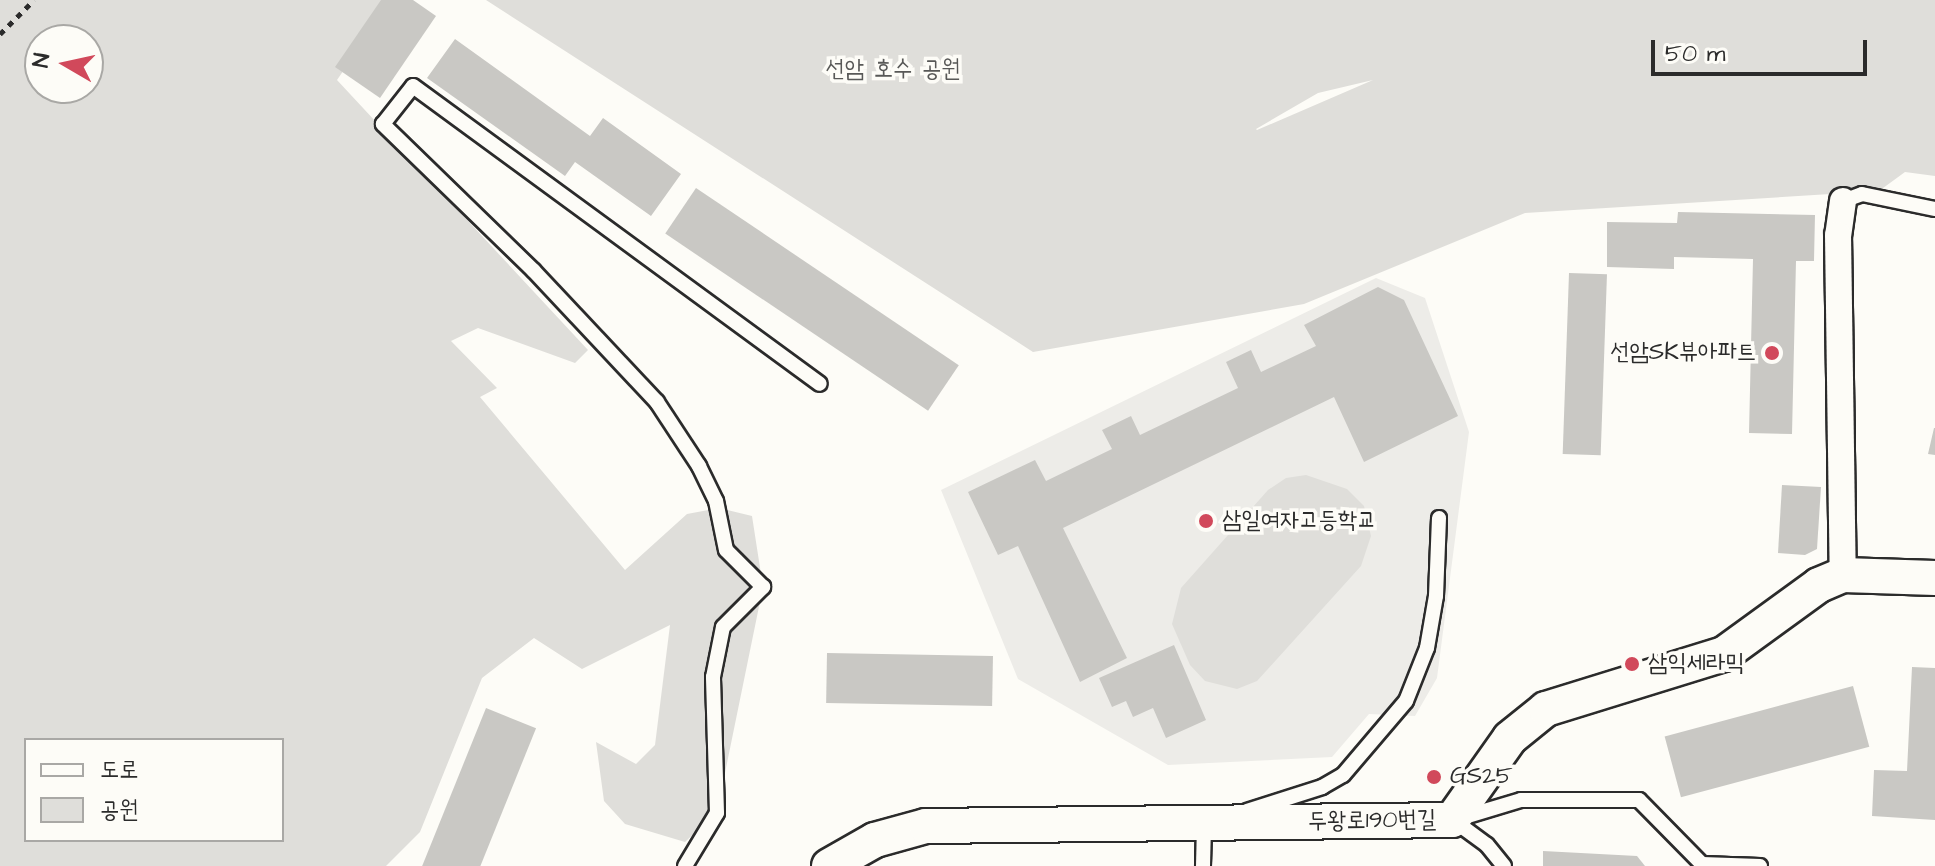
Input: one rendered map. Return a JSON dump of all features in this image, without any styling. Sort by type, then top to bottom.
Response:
[{"type":"street","points":[[1843,201],[1838,235],[1843,575]]},
{"type":"street","name":"두왕로190번길","points":[[829,866],[875,840],[926,826],[1452,820],[1510,738],[1546,709],[1724,654],[1819,585],[1843,575],[1935,578]]},
{"type":"lane","points":[[685,866],[717,813],[713,677],[723,627],[763,587],[726,550],[705,477],[657,402],[534,271],[383,124],[413,86],[820,384]]},
{"type":"lane","points":[[1843,201],[1862,194],[1935,209]]},
{"type":"lane","points":[[1203,866],[1204,824],[1322,787],[1343,775],[1398,712],[1427,648],[1436,596],[1439,518]]},
{"type":"lane","points":[[1452,820],[1521,800],[1639,800],[1702,864],[1760,866]]},
{"type":"lane","points":[[1452,820],[1487,845],[1504,866]]},
{"type":"path","points":[[0,34],[34,0]]},
{"type":"shaded area","name":"삼일여자고등학교","points":[[1376,278],[1425,298],[1469,432],[1437,678],[1415,716],[1369,714],[1332,757],[1168,765],[1018,679],[941,490]]},
{"type":"green space","points":[[0,0],[392,0],[337,80],[588,350],[575,363],[478,328],[451,341],[497,388],[480,397],[625,570],[687,514],[719,508],[752,516],[763,587],[717,812],[685,842],[625,824],[604,801],[596,742],[636,764],[655,745],[670,625],[582,669],[534,638],[482,678],[420,832],[386,866],[0,866]]},
{"type":"green space","name":"선암 호수 공원","points":[[486,0],[1935,0],[1935,176],[1905,172],[1879,191],[1525,213],[1304,304],[1033,352]],"holes":[[[1373,80],[1257,130],[1318,93]]]},
{"type":"green space","points":[[1306,475],[1347,489],[1364,506],[1371,536],[1361,566],[1257,681],[1237,689],[1205,681],[1190,665],[1172,624],[1181,588],[1268,490],[1286,478]]},
{"type":"building","points":[[381,0],[413,0],[436,16],[380,98],[335,67]]},
{"type":"building","points":[[455,39],[590,136],[603,118],[681,174],[651,216],[575,162],[565,176],[427,78]]},
{"type":"building","points":[[696,188],[959,365],[928,411],[665,234]]},
{"type":"building","name":"선암SK뷰아파트","points":[[1678,212],[1815,215],[1814,261],[1796,261],[1792,434],[1749,433],[1753,259],[1674,257],[1674,269],[1607,267],[1607,222],[1677,223]]},
{"type":"building","points":[[1569,273],[1607,274],[1601,455],[1563,454]]},
{"type":"building","points":[[1378,287],[1404,300],[1458,416],[1364,462],[1334,397],[1063,528],[1127,658],[1080,682],[1018,546],[998,555],[968,492],[1035,460],[1046,481],[1112,449],[1102,430],[1131,416],[1140,435],[1238,388],[1226,362],[1251,350],[1261,372],[1316,346],[1304,325]]},
{"type":"building","points":[[1935,428],[1935,455],[1928,454]]},
{"type":"building","points":[[1782,485],[1821,487],[1817,549],[1805,555],[1778,553]]},
{"type":"building","points":[[1174,645],[1206,720],[1166,738],[1153,708],[1133,717],[1126,701],[1112,707],[1099,678]]},
{"type":"building","points":[[827,653],[993,656],[992,706],[826,703]]},
{"type":"building","points":[[1912,667],[1935,668],[1935,820],[1872,816],[1874,770],[1907,771]]},
{"type":"building","points":[[1853,686],[1869,747],[1681,797],[1665,736]]},
{"type":"building","points":[[486,708],[536,728],[480,866],[422,866]]},
{"type":"building","points":[[1543,851],[1637,856],[1645,866],[1543,866]]},
{"type":"place","name":"선암SK뷰아파트","points":[[1772,353]]},
{"type":"place","name":"삼일여자고등학교","points":[[1206,521]]},
{"type":"place","name":"삼익세라믹","points":[[1632,664]]},
{"type":"place","name":"GS25","points":[[1434,777]]}]
